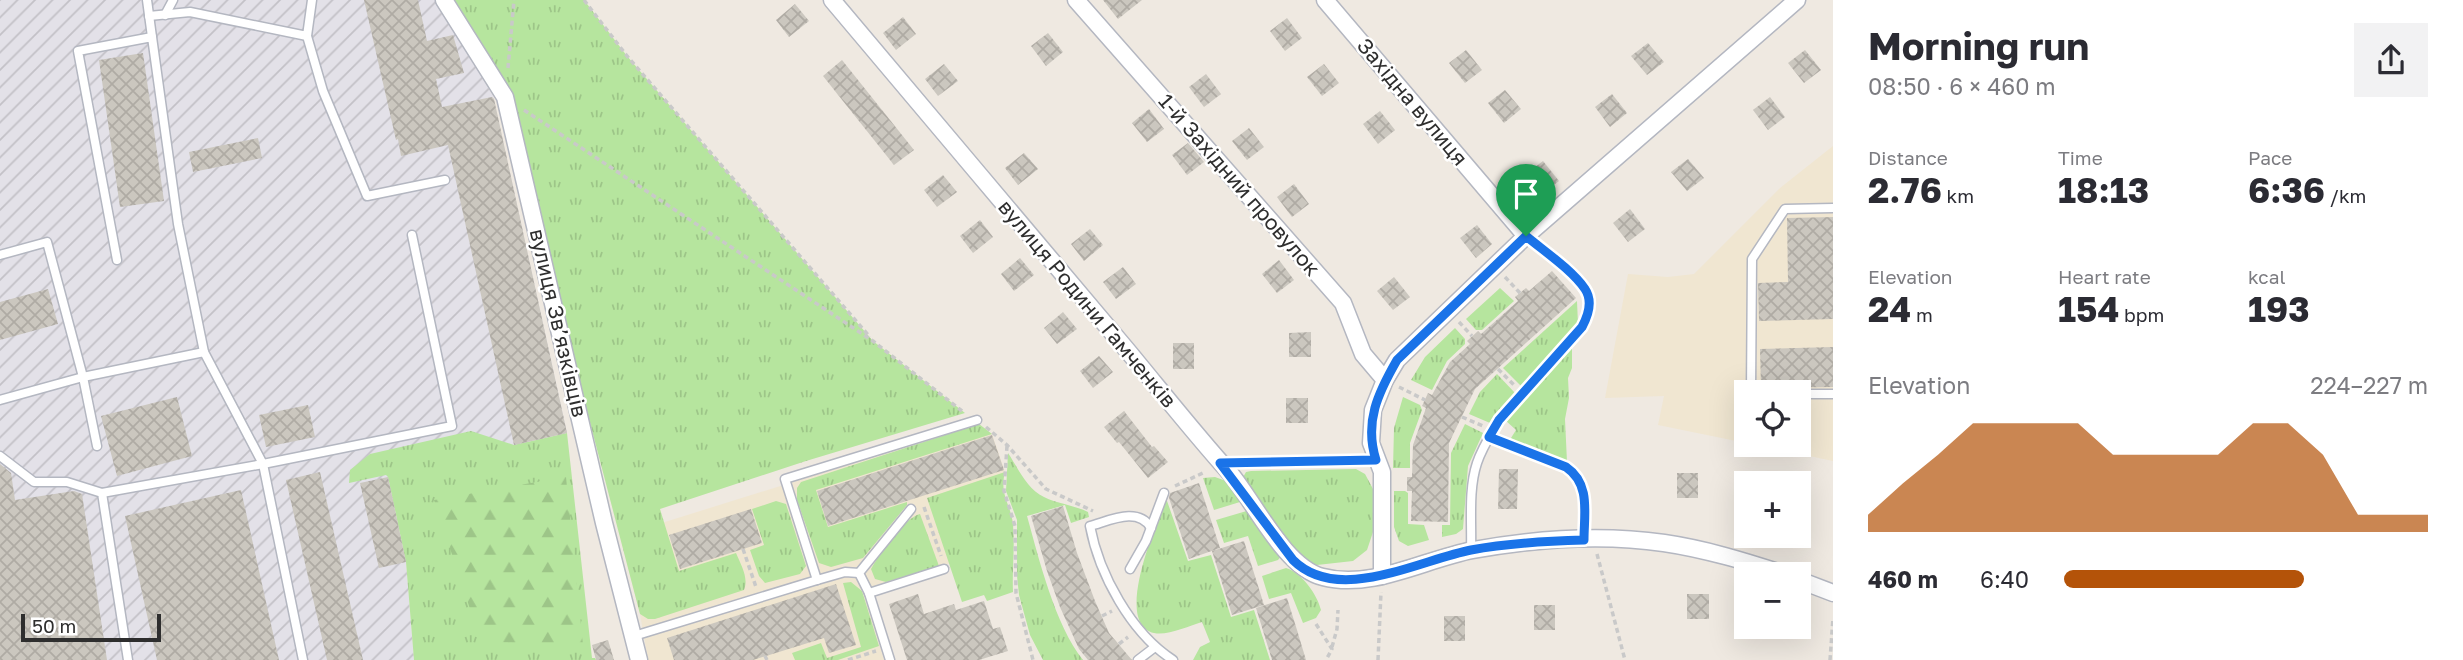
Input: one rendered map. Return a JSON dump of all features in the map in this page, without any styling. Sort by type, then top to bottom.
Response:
[{"type":"street","name":"вулиця Звʼязківців","points":[[444,0],[505,97],[604,523],[639,660]]},
{"type":"street","name":"вулиця Родини Гамченків","points":[[832,0],[1159,388],[1298,565],[1323,578],[1356,580],[1382,576],[1471,550],[1545,541],[1588,540],[1666,543],[1746,562]]},
{"type":"street","name":"1-й Західний провулок","points":[[1076,0],[1343,303],[1363,354],[1385,380]]},
{"type":"street","name":"Західна вулиця","points":[[1325,0],[1526,236]]},
{"type":"street","points":[[1382,576],[1382,472],[1371,443],[1373,410],[1385,380],[1397,360],[1526,236],[1797,0]]},
{"type":"street","points":[[1811,585],[1833,593]]},
{"type":"lane","points":[[147,0],[178,224],[204,352],[263,464],[303,660]]},
{"type":"lane","points":[[165,15],[173,0]]},
{"type":"lane","points":[[312,0],[307,36],[323,91],[367,196],[445,180]]},
{"type":"lane","points":[[149,16],[190,12],[307,36]]},
{"type":"lane","points":[[117,260],[78,51],[152,37]]},
{"type":"lane","points":[[1751,380],[1752,259],[1785,209],[1833,208]]},
{"type":"lane","points":[[0,456],[34,482],[67,482],[102,493],[452,426],[412,236]]},
{"type":"lane","points":[[1471,550],[1473,477],[1491,434],[1499,420],[1582,327],[1589,308],[1586,290],[1526,236]]},
{"type":"lane","points":[[0,255],[47,242],[83,377],[97,446]]},
{"type":"lane","points":[[0,400],[83,377],[204,352]]},
{"type":"lane","points":[[1811,394],[1833,394]]},
{"type":"lane","points":[[817,580],[785,479],[977,420]]},
{"type":"lane","points":[[1491,434],[1575,473],[1581,480],[1588,540]]},
{"type":"lane","points":[[1220,463],[1376,460]]},
{"type":"lane","points":[[102,493],[128,660]]},
{"type":"lane","points":[[1130,569],[1139,555],[1164,493]]},
{"type":"lane","points":[[859,573],[911,509]]},
{"type":"lane","points":[[1151,528],[1147,521],[1135,516],[1125,516],[1090,526],[1098,558],[1133,624],[1155,647],[1173,660]]},
{"type":"lane","points":[[869,593],[944,569]]},
{"type":"lane","points":[[634,636],[845,572],[859,573]]},
{"type":"lane","points":[[859,573],[869,593],[890,660]]},
{"type":"lane","points":[[1138,660],[1155,647]]},
{"type":"path","points":[[514,0],[505,97],[873,341],[965,413]]},
{"type":"path","points":[[584,0],[627,55],[873,341]]},
{"type":"path","points":[[1498,369],[1522,394]]},
{"type":"path","points":[[1385,380],[1425,400]]},
{"type":"path","points":[[1462,417],[1491,434]]},
{"type":"path","points":[[977,420],[1007,445],[1046,489],[1112,520]]},
{"type":"path","points":[[1007,445],[1004,491],[1015,526],[1016,593],[1032,660]]},
{"type":"path","points":[[911,509],[923,505],[941,553],[944,569]]},
{"type":"path","points":[[1588,540],[1625,660]]},
{"type":"path","points":[[743,549],[760,597]]},
{"type":"path","points":[[1378,660],[1382,576]]},
{"type":"path","points":[[1326,660],[1337,629],[1338,610]]},
{"type":"path","points":[[1830,660],[1833,618]]},
{"type":"path","points":[[1316,624],[1332,649]]},
{"type":"path","points":[[848,660],[886,648]]},
{"type":"shaded area","points":[[0,0],[435,0],[456,33],[493,96],[567,433],[388,477],[406,562],[414,660],[0,660]]},
{"type":"shaded area","points":[[1833,146],[1833,461],[1811,456],[1811,380],[1734,380],[1734,441],[1658,425],[1664,396],[1605,398],[1628,274],[1668,277],[1694,274],[1780,188]]},
{"type":"shaded area","points":[[979,424],[992,434],[1005,472],[1002,487],[1013,521],[1013,544],[863,590],[884,660],[648,660],[640,614],[620,536]]},
{"type":"green space","points":[[444,0],[584,0],[627,56],[873,341],[965,413],[660,509],[679,571],[736,553],[746,581],[744,590],[655,619],[648,619],[640,614],[505,97]]},
{"type":"green space","points":[[1500,288],[1514,301],[1482,330],[1476,330],[1466,319]]},
{"type":"green space","points":[[1577,301],[1578,324],[1522,387],[1503,368]]},
{"type":"green space","points":[[1455,328],[1465,339],[1465,344],[1447,361],[1432,390],[1411,380],[1425,357]]},
{"type":"green space","points":[[1572,345],[1572,368],[1568,378],[1569,398],[1565,419],[1567,462],[1513,442],[1511,438],[1516,430],[1505,420]]},
{"type":"green space","points":[[1497,374],[1516,394],[1490,423],[1469,414],[1480,392]]},
{"type":"green space","points":[[1403,397],[1420,405],[1422,410],[1410,443],[1410,468],[1393,468],[1394,428]]},
{"type":"green space","points":[[979,424],[992,434],[816,490],[828,527],[907,502],[863,558],[831,567],[819,563],[797,500],[797,488],[801,482]]},
{"type":"green space","points":[[1465,424],[1483,433],[1468,466],[1463,529],[1456,534],[1442,537],[1442,525],[1450,525],[1451,453]]},
{"type":"green space","points":[[471,431],[514,445],[567,433],[592,658],[596,660],[414,660],[406,562],[388,477],[386,475],[349,483],[350,470],[370,454]]},
{"type":"green space","points":[[1008,453],[1023,478],[1038,493],[1088,512],[1089,517],[1071,523],[1065,505],[1027,516],[1056,610],[1073,646],[1083,660],[1043,660],[1030,635],[1019,595],[1017,520],[1006,491]]},
{"type":"green space","points":[[1356,469],[1365,474],[1373,489],[1373,532],[1367,550],[1353,561],[1317,565],[1299,558],[1242,479],[1246,472],[1251,471]]},
{"type":"green space","points":[[1005,472],[1003,487],[1013,525],[1013,592],[987,601],[984,595],[962,602],[927,498]]},
{"type":"green space","points":[[566,477],[583,645],[481,642],[434,500]]},
{"type":"green space","points":[[1215,477],[1226,481],[1240,502],[1214,510],[1203,478]]},
{"type":"green space","points":[[1394,491],[1408,493],[1408,524],[1424,525],[1429,540],[1408,546],[1399,541],[1394,527]]},
{"type":"green space","points":[[1166,498],[1188,561],[1211,555],[1231,617],[1254,610],[1270,660],[1193,660],[1200,647],[1210,642],[1202,622],[1159,634],[1142,625],[1137,611],[1137,592],[1141,571]]},
{"type":"green space","points":[[776,501],[786,504],[806,566],[800,574],[765,583],[759,576],[750,550],[764,545],[752,509]]},
{"type":"green space","points":[[1250,510],[1282,555],[1278,560],[1258,566],[1248,536],[1224,543],[1216,520]]},
{"type":"green space","points":[[920,514],[939,566],[886,582],[875,579],[871,569],[880,555],[900,529]]},
{"type":"green space","points":[[1286,568],[1298,574],[1312,591],[1321,610],[1316,618],[1303,623],[1291,593],[1269,599],[1262,576]]},
{"type":"green space","points":[[851,582],[862,591],[879,646],[838,660],[795,660],[792,653],[821,643],[827,658],[861,647],[843,583]]},
{"type":"building","points":[[364,0],[418,0],[427,41],[453,35],[464,73],[436,79],[442,107],[492,97],[494,99],[567,433],[514,445],[448,145],[401,156]]},
{"type":"building","points":[[1103,0],[1142,0],[1118,19]]},
{"type":"building","points":[[795,4],[809,21],[789,37],[776,20]]},
{"type":"building","points":[[903,17],[916,34],[896,50],[883,33]]},
{"type":"building","points":[[1287,18],[1302,38],[1285,51],[1270,31]]},
{"type":"building","points":[[1048,33],[1063,52],[1046,66],[1031,46]]},
{"type":"building","points":[[1648,43],[1664,62],[1647,75],[1631,56]]},
{"type":"building","points":[[1466,50],[1482,70],[1465,83],[1449,63]]},
{"type":"building","points":[[1805,50],[1821,70],[1804,83],[1788,63]]},
{"type":"building","points":[[143,53],[164,201],[120,207],[99,60]]},
{"type":"building","points":[[842,60],[914,150],[894,165],[823,76]]},
{"type":"building","points":[[944,64],[958,81],[938,96],[925,79]]},
{"type":"building","points":[[1324,64],[1339,83],[1322,96],[1307,77]]},
{"type":"building","points":[[1206,74],[1221,94],[1204,107],[1189,87]]},
{"type":"building","points":[[1505,90],[1521,109],[1504,123],[1488,103]]},
{"type":"building","points":[[1612,94],[1627,113],[1610,127],[1595,107]]},
{"type":"building","points":[[1770,97],[1785,117],[1768,130],[1753,110]]},
{"type":"building","points":[[1149,109],[1164,129],[1147,142],[1132,123]]},
{"type":"building","points":[[1380,111],[1395,130],[1378,144],[1363,124]]},
{"type":"building","points":[[1249,128],[1264,147],[1247,160],[1232,141]]},
{"type":"building","points":[[258,138],[262,158],[193,172],[189,152]]},
{"type":"building","points":[[1188,143],[1204,162],[1187,175],[1172,155]]},
{"type":"building","points":[[1024,153],[1038,169],[1018,185],[1005,168]]},
{"type":"building","points":[[1688,159],[1704,178],[1687,191],[1671,172]]},
{"type":"building","points":[[1543,161],[1559,181],[1542,194],[1526,174]]},
{"type":"building","points":[[943,175],[957,192],[937,207],[924,190]]},
{"type":"building","points":[[1294,184],[1309,204],[1292,217],[1277,197]]},
{"type":"building","points":[[1630,209],[1645,229],[1628,242],[1613,223]]},
{"type":"building","points":[[1833,217],[1833,319],[1759,321],[1758,283],[1788,282],[1787,218]]},
{"type":"building","points":[[980,220],[993,237],[973,253],[960,236]]},
{"type":"building","points":[[1477,225],[1492,244],[1476,258],[1460,238]]},
{"type":"building","points":[[1090,229],[1103,245],[1084,261],[1071,244]]},
{"type":"building","points":[[1020,258],[1034,275],[1014,291],[1001,274]]},
{"type":"building","points":[[1279,260],[1294,280],[1277,293],[1262,274]]},
{"type":"building","points":[[1123,267],[1136,284],[1116,299],[1103,282]]},
{"type":"building","points":[[1552,271],[1576,298],[1475,389],[1449,443],[1448,522],[1411,521],[1412,491],[1407,491],[1407,477],[1412,477],[1413,445],[1426,408],[1422,406],[1428,393],[1432,395],[1450,362],[1470,344],[1467,341],[1478,331],[1481,334],[1518,301],[1515,297],[1526,288],[1529,291]]},
{"type":"building","points":[[1394,277],[1410,297],[1393,310],[1377,291]]},
{"type":"building","points":[[48,289],[58,324],[0,340],[0,302]]},
{"type":"building","points":[[1063,312],[1077,329],[1057,344],[1044,328]]},
{"type":"building","points":[[1311,332],[1311,357],[1289,357],[1289,333]]},
{"type":"building","points":[[1173,343],[1194,343],[1194,369],[1173,369]]},
{"type":"building","points":[[1833,347],[1833,387],[1811,387],[1811,380],[1761,380],[1760,349]]},
{"type":"building","points":[[1099,356],[1113,372],[1093,388],[1080,371]]},
{"type":"building","points":[[177,397],[192,456],[117,476],[101,416]]},
{"type":"building","points":[[1286,398],[1308,398],[1308,423],[1286,423]]},
{"type":"building","points":[[308,405],[315,437],[266,447],[259,415]]},
{"type":"building","points":[[1124,411],[1152,447],[1168,462],[1148,478],[1104,427]]},
{"type":"building","points":[[992,435],[1004,470],[828,526],[817,491]]},
{"type":"building","points":[[0,464],[11,473],[15,500],[74,491],[82,494],[107,660],[0,660]]},
{"type":"building","points":[[1499,469],[1518,469],[1517,509],[1498,509]]},
{"type":"building","points":[[320,472],[363,660],[327,660],[286,480]]},
{"type":"building","points":[[1677,473],[1698,473],[1698,498],[1677,498]]},
{"type":"building","points":[[388,477],[406,562],[379,568],[360,483]]},
{"type":"building","points":[[1199,483],[1220,548],[1189,559],[1169,498],[1170,493]]},
{"type":"building","points":[[241,490],[279,660],[157,660],[125,516]]},
{"type":"building","points":[[1063,506],[1077,553],[1109,633],[1132,660],[1088,660],[1079,649],[1060,607],[1031,516]]},
{"type":"building","points":[[751,509],[762,543],[680,569],[669,535]]},
{"type":"building","points":[[1244,541],[1264,605],[1232,615],[1212,551]]},
{"type":"building","points":[[836,584],[856,645],[829,653],[824,638],[753,660],[674,660],[667,638]]},
{"type":"building","points":[[918,594],[924,614],[954,604],[956,610],[984,601],[993,629],[1000,627],[1008,651],[979,660],[907,660],[889,604]]},
{"type":"building","points":[[1687,594],[1709,594],[1709,619],[1687,619]]},
{"type":"building","points":[[1287,598],[1306,660],[1272,660],[1256,608]]},
{"type":"building","points":[[1534,605],[1555,605],[1555,630],[1534,630]]},
{"type":"building","points":[[1444,616],[1465,616],[1465,641],[1444,641]]},
{"type":"building","points":[[608,640],[614,660],[596,660],[592,645]]},
{"type":"route","points":[[1526,236],[1586,290],[1589,308],[1582,327],[1499,420],[1489,437],[1575,473],[1581,480],[1583,492],[1584,540],[1545,541],[1471,550],[1382,576],[1356,580],[1323,578],[1298,565],[1220,463],[1376,460],[1371,443],[1373,410],[1385,380],[1397,360],[1526,236]]}]
